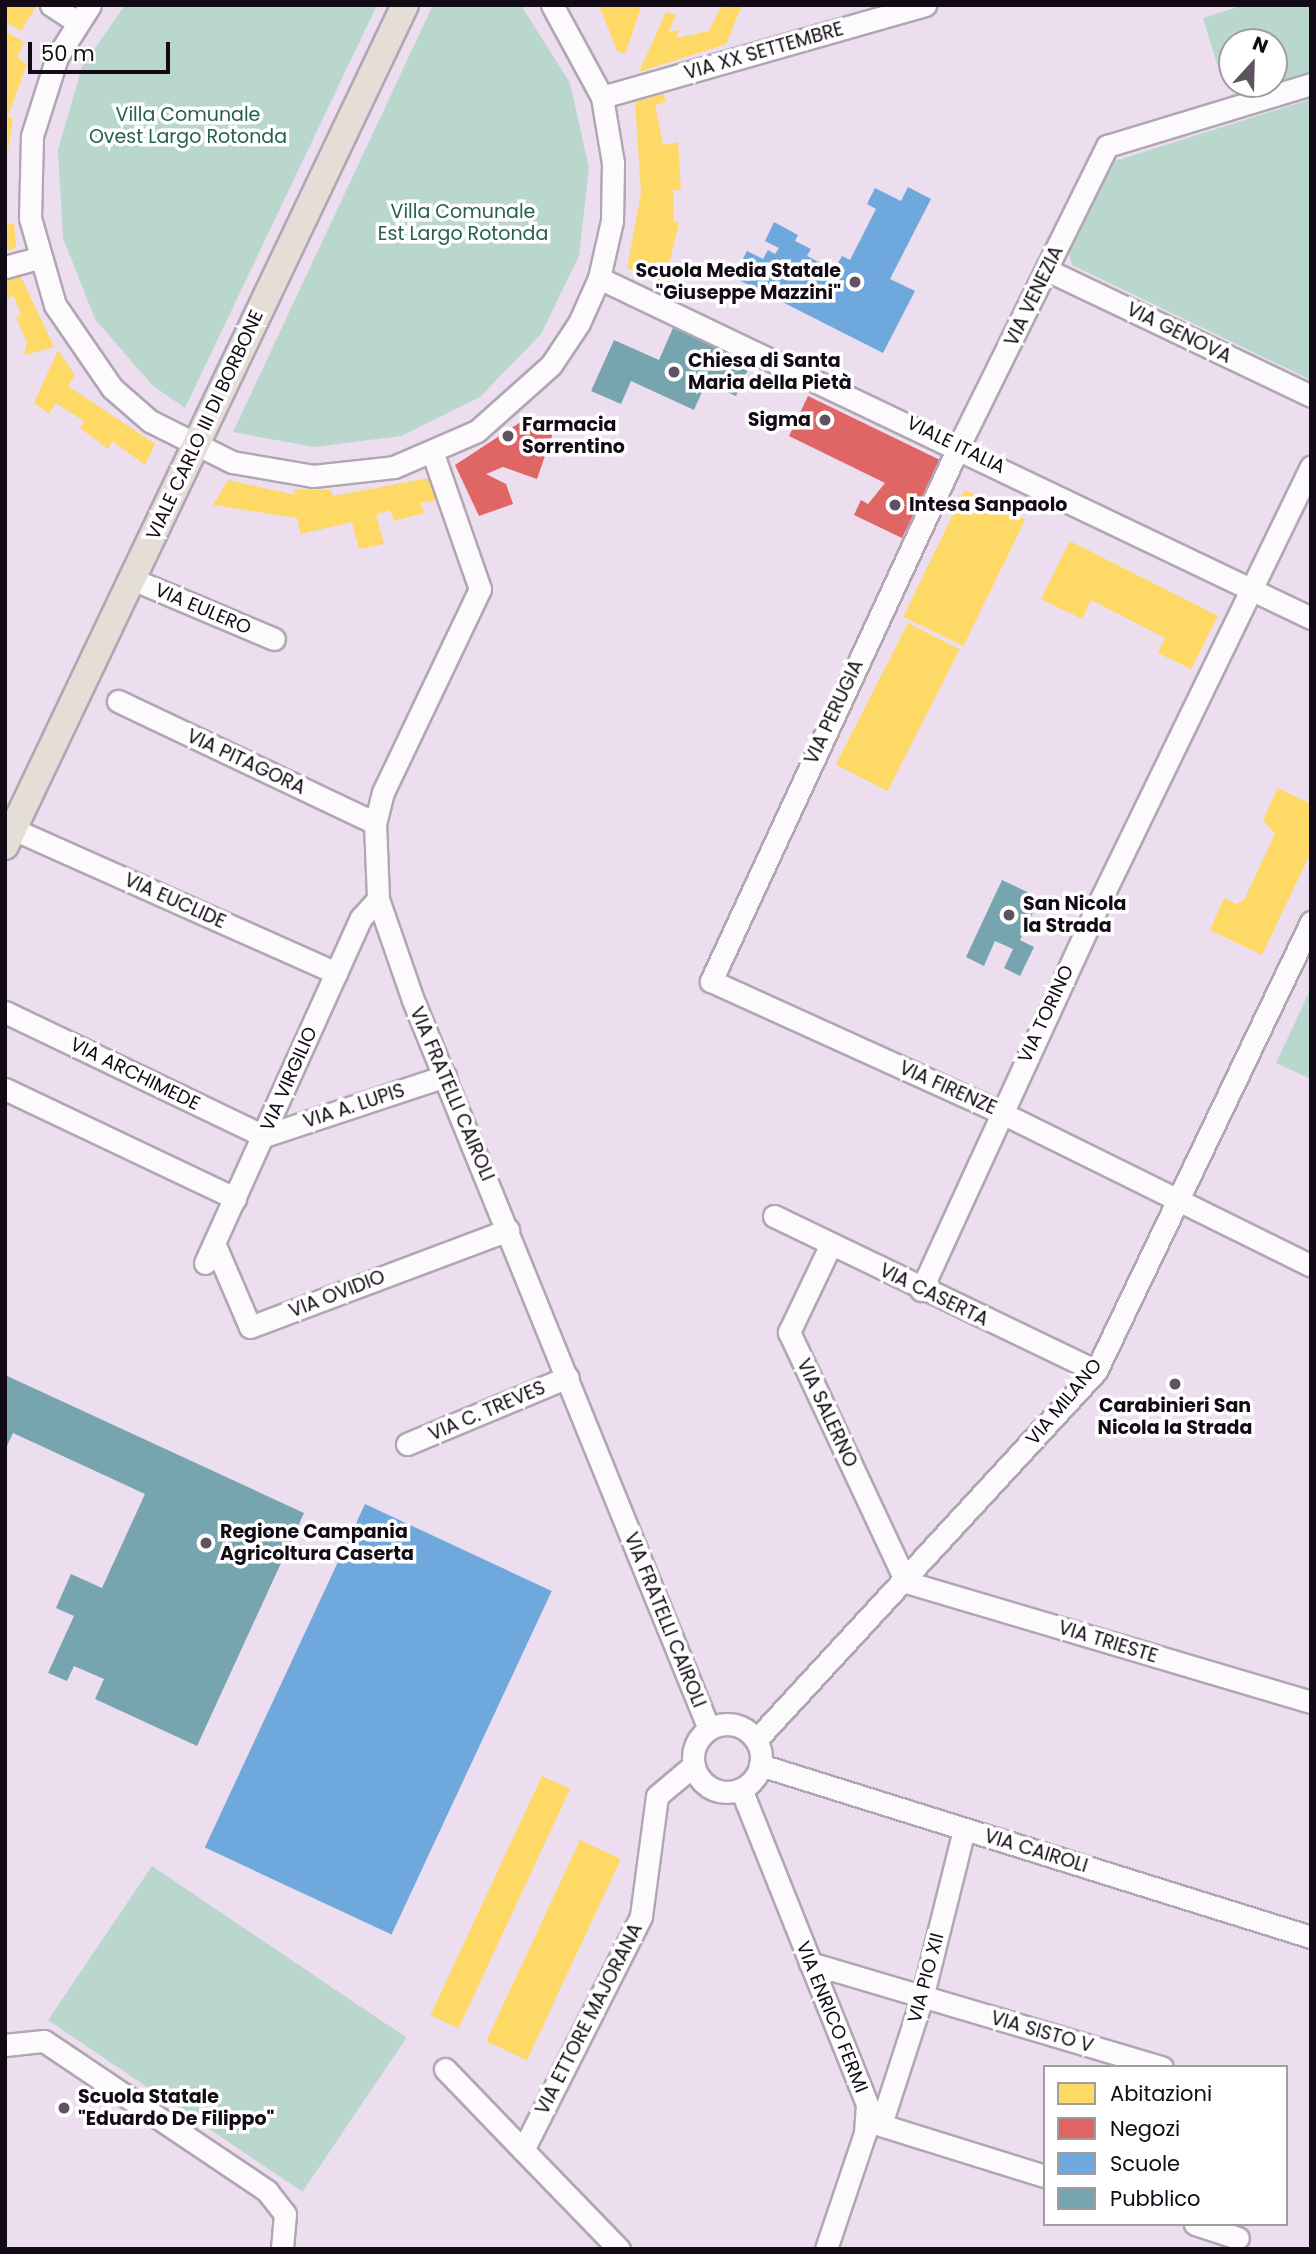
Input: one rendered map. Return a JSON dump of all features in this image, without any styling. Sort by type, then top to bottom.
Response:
[{"type":"main road","name":"VIALE CARLO III DI BORBONE","points":[[9,838],[405,5]]},
{"type":"street","points":[[51,5],[83,14],[52,70],[32,135],[29,190],[38,258],[55,305],[112,388],[194,446],[245,465],[313,476],[367,472],[433,454],[497,416],[551,365],[599,278],[612,221],[613,163],[602,97],[552,5]]},
{"type":"street","name":"VIA XX SETTEMBRE","points":[[602,97],[925,5]]},
{"type":"street","name":"VIA VENEZIA","points":[[959,446],[1107,146],[1311,84]]},
{"type":"street","points":[[5,267],[38,258]]},
{"type":"street","name":"VIA GENOVA","points":[[1047,270],[1311,396]]},
{"type":"street","name":"VIALE ITALIA","points":[[599,278],[959,446],[1311,618]]},
{"type":"street","name":"VIA PERUGIA","points":[[711,981],[959,446]]},
{"type":"street","name":"VIA FRATELLI CAIROLI","points":[[433,454],[480,589],[383,792],[375,823],[378,899],[444,1076],[709,1729]]},
{"type":"street","name":"VIA TORINO","points":[[921,1290],[1000,1112],[1311,467]]},
{"type":"street","name":"VIA EULERO","points":[[132,579],[274,639]]},
{"type":"street","name":"VIA PITAGORA","points":[[118,701],[375,823]]},
{"type":"street","name":"VIA EUCLIDE","points":[[9,838],[336,973]]},
{"type":"street","name":"VIA VIRGILIO","points":[[209,1253],[361,918],[378,899]]},
{"type":"street","name":"VIA MILANO","points":[[756,1740],[905,1582],[1096,1371],[1182,1201],[1311,922]]},
{"type":"street","name":"VIA FIRENZE","points":[[711,981],[1000,1112],[1311,1266]]},
{"type":"street","name":"VIA ARCHIMEDE","points":[[5,1012],[264,1136]]},
{"type":"street","name":"VIA A. LUPIS","points":[[264,1136],[444,1076]]},
{"type":"street","points":[[5,1089],[235,1198]]},
{"type":"street","name":"VIA CASERTA","points":[[774,1216],[921,1290],[1096,1371]]},
{"type":"street","name":"VIA OVIDIO","points":[[209,1253],[250,1327],[508,1230]]},
{"type":"street","name":"VIA SALERNO","points":[[831,1244],[789,1332],[905,1582]]},
{"type":"street","name":"VIA C. TREVES","points":[[407,1444],[568,1377]]},
{"type":"street","name":"VIA TRIESTE","points":[[905,1582],[1311,1702]]},
{"type":"street","points":[[735,1725],[756,1740],[760,1765],[741,1789],[706,1785],[694,1765],[696,1744],[709,1729],[735,1725]]},
{"type":"street","name":"VIA ETTORE MAJORANA","points":[[523,2150],[641,1916],[657,1796],[694,1765]]},
{"type":"street","name":"VIA CAIROLI","points":[[760,1765],[1311,1937]]},
{"type":"street","name":"VIA ENRICO FERMI","points":[[741,1789],[875,2123]]},
{"type":"street","name":"VIA PIO XII","points":[[875,2123],[922,1998],[964,1829]]},
{"type":"street","name":"VIA SISTO V","points":[[810,1963],[1154,2065]]},
{"type":"street","points":[[5,2045],[44,2041],[267,2191],[285,2214],[282,2249]]},
{"type":"street","points":[[445,2069],[619,2249]]},
{"type":"street","points":[[826,2249],[875,2123],[1043,2175]]},
{"type":"street","points":[[1201,2226],[1238,2238]]},
{"type":"green space","name":"Villa Comunale Ovest Largo Rotonda","points":[[125,5],[377,5],[185,408],[152,385],[95,319],[63,238],[58,150],[82,67]]},
{"type":"green space","name":"Villa Comunale Est Largo Rotonda","points":[[433,5],[521,5],[570,83],[589,168],[579,256],[541,334],[480,397],[401,436],[314,447],[233,432]]},
{"type":"green space","points":[[1243,5],[1311,5],[1311,73],[1288,80],[1288,28],[1218,28],[1218,65],[1203,18]]},
{"type":"green space","points":[[1311,99],[1311,380],[1072,265],[1069,254],[1115,161]]},
{"type":"green space","points":[[1311,988],[1311,1079],[1276,1063]]},
{"type":"green space","points":[[152,1866],[407,2038],[303,2192],[48,2020]]},
{"type":"building: Abitazioni","points":[[5,5],[37,5],[21,31],[5,22]]},
{"type":"building: Abitazioni","points":[[599,5],[642,5],[625,54],[617,51]]},
{"type":"building: Abitazioni","points":[[722,5],[742,5],[726,44],[639,72],[666,12],[676,15],[669,32],[679,30],[677,38],[709,31]]},
{"type":"building: Abitazioni","points":[[5,31],[24,42],[17,58],[27,64],[8,116],[13,119],[8,150]]},
{"type":"building: Abitazioni","points":[[663,94],[666,102],[655,105],[663,145],[678,142],[681,190],[673,190],[674,222],[679,223],[664,285],[627,268],[641,193],[635,102]]},
{"type":"building: Abitazioni","points":[[14,223],[16,248],[5,251],[5,225]]},
{"type":"building: Abitazioni","points":[[20,275],[54,347],[24,355],[27,342],[16,318],[21,315],[14,296],[5,299],[5,277]]},
{"type":"building: Abitazioni","points":[[58,350],[75,375],[68,386],[155,444],[145,465],[112,441],[108,449],[80,428],[84,421],[56,403],[49,414],[34,403]]},
{"type":"building: Abitazioni","points":[[434,477],[444,499],[420,503],[425,513],[394,521],[390,510],[376,515],[384,544],[359,549],[352,522],[301,534],[297,518],[213,505],[228,480],[295,495],[293,489],[331,490],[333,496]]},
{"type":"building: Abitazioni","points":[[965,490],[1025,519],[963,646],[903,617]]},
{"type":"building: Abitazioni","points":[[1070,541],[1218,616],[1191,669],[1158,653],[1165,638],[1091,600],[1082,619],[1041,599]]},
{"type":"building: Abitazioni","points":[[908,623],[960,649],[887,791],[836,765]]},
{"type":"building: Abitazioni","points":[[1278,788],[1311,804],[1311,852],[1262,955],[1210,930],[1224,898],[1236,904],[1244,900],[1275,834],[1263,820]]},
{"type":"building: Abitazioni","points":[[542,1776],[570,1789],[459,2028],[430,2015]]},
{"type":"building: Abitazioni","points":[[580,1840],[621,1859],[527,2060],[486,2041]]},
{"type":"building: Negozi","points":[[808,396],[940,460],[902,538],[854,515],[861,500],[868,504],[885,483],[789,436]]},
{"type":"building: Negozi","points":[[530,416],[554,430],[537,479],[503,467],[486,474],[506,484],[513,504],[479,516],[455,465]]},
{"type":"building: Scuole","points":[[908,187],[931,199],[890,279],[915,291],[883,353],[733,277],[747,251],[763,259],[768,250],[775,254],[779,248],[765,241],[774,222],[798,235],[795,241],[811,249],[807,256],[834,270],[842,256],[850,260],[876,209],[867,204],[875,188],[901,201]]},
{"type":"building: Scuole","points":[[365,1504],[552,1591],[392,1935],[205,1847]]},
{"type":"building: Pubblico","name":"Chiesa di Santa Maria della Pietà","points":[[673,328],[751,363],[736,396],[706,383],[694,410],[631,381],[621,404],[591,391],[614,340],[659,360]]},
{"type":"building: Pubblico","name":"San Nicola la Strada","points":[[1002,880],[1040,898],[1020,940],[1034,947],[1020,976],[1004,968],[1013,949],[995,941],[984,966],[966,957]]},
{"type":"building: Pubblico","name":"Regione Campania Agricoltura Caserta","points":[[5,1375],[304,1513],[197,1746],[95,1699],[104,1679],[74,1666],[67,1681],[48,1673],[74,1616],[56,1608],[71,1574],[102,1588],[145,1494],[13,1433],[5,1450]]},
{"type":"place","name":"Scuola Media Statale \"Giuseppe Mazzini\"","points":[[855,282]]},
{"type":"place","name":"Chiesa di Santa Maria della Pietà","points":[[674,372]]},
{"type":"place","name":"Sigma","points":[[825,420]]},
{"type":"place","name":"Farmacia Sorrentino","points":[[508,436]]},
{"type":"place","name":"Intesa Sanpaolo","points":[[895,505]]},
{"type":"place","name":"San Nicola la Strada","points":[[1009,915]]},
{"type":"place","name":"Carabinieri San Nicola la Strada","points":[[1175,1384]]},
{"type":"place","name":"Regione Campania Agricoltura Caserta","points":[[206,1543]]},
{"type":"place","name":"Scuola Statale \"Eduardo De Filippo\"","points":[[64,2108]]}]
